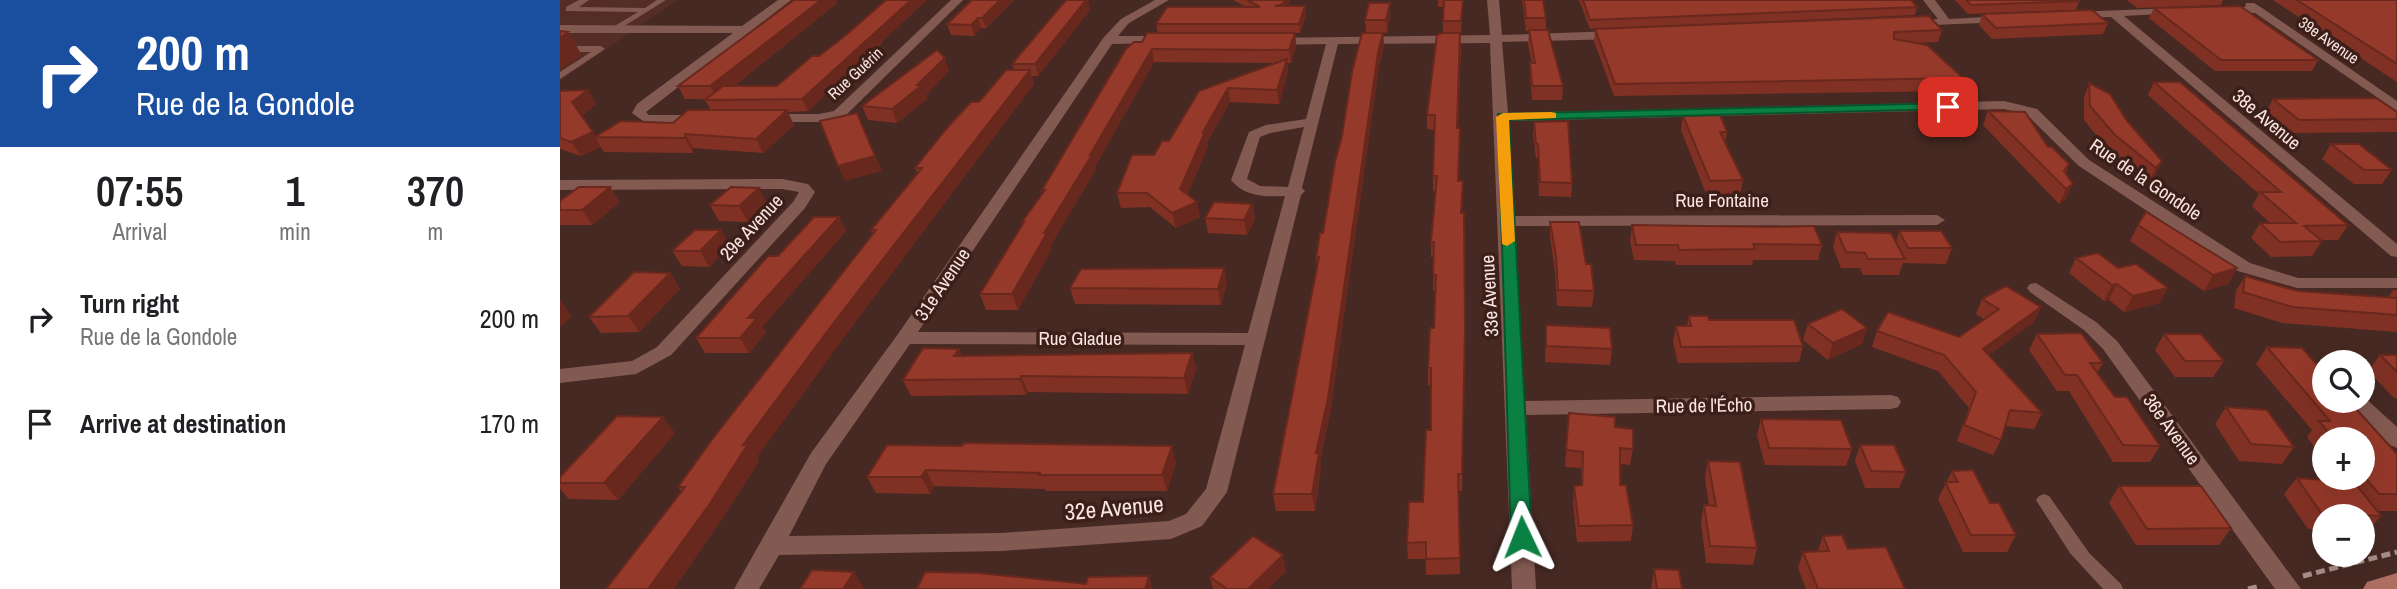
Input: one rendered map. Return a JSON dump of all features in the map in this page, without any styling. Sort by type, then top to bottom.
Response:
[{"type":"main road","points":[[2375,589],[2397,583]]},
{"type":"street","points":[[715,118],[646,118],[639,113],[642,107],[785,0]]},
{"type":"street","name":"Rue Guérin","points":[[754,118],[819,118],[839,114],[957,0]]},
{"type":"street","name":"31e Avenue","points":[[746,589],[818,460],[905,338],[1108,40],[1125,22],[1163,0]]},
{"type":"street","name":"33e Avenue","points":[[1493,0],[1503,117],[1524,589]]},
{"type":"street","points":[[1929,0],[1947,22]]},
{"type":"street","name":"39e Avenue","points":[[2244,0],[2397,107]]},
{"type":"street","points":[[2212,11],[2258,10]]},
{"type":"street","points":[[2055,16],[2184,11]]},
{"type":"street","name":"38e Avenue","points":[[2113,13],[2397,251]]},
{"type":"street","points":[[1906,24],[2014,18]]},
{"type":"street","points":[[562,30],[744,30]]},
{"type":"street","points":[[1254,41],[1497,39],[1633,34]]},
{"type":"street","points":[[1108,40],[1175,40]]},
{"type":"street","name":"32e Avenue","points":[[772,546],[1002,542],[1171,530],[1194,520],[1216,492],[1254,339],[1297,191],[1311,122],[1333,41]]},
{"type":"street","name":"Rue de la Gondole","points":[[1503,117],[1990,106],[2022,108],[2032,112],[2084,163],[2244,267],[2297,283],[2397,284]]},
{"type":"street","points":[[1297,191],[1265,192],[1245,187],[1239,180],[1254,135],[1266,129],[1311,122]]},
{"type":"street","name":"29e Avenue","points":[[560,376],[636,367],[664,351],[799,205],[807,192],[803,187],[790,184],[567,185]]},
{"type":"street","points":[[560,196],[567,185]]},
{"type":"street","name":"Rue Fontaine","points":[[1506,221],[1937,220]]},
{"type":"street","name":"36e Avenue","points":[[2036,288],[2090,326],[2110,345],[2296,582]]},
{"type":"street","name":"Rue Gladue","points":[[905,338],[1254,339]]},
{"type":"street","name":"Rue de l'Écho","points":[[1517,408],[1891,402]]},
{"type":"street","points":[[2371,413],[2397,440]]},
{"type":"lane","points":[[584,0],[569,9],[647,10]]},
{"type":"lane","points":[[616,29],[662,0]]},
{"type":"lane","points":[[560,49],[601,49],[560,76]]},
{"type":"lane","points":[[2044,500],[2077,551],[2102,579],[2115,589]]},
{"type":"path","points":[[2296,582],[2397,552]]},
{"type":"shaded area","points":[[560,0],[678,0],[560,81]]},
{"type":"building","points":[[794,0],[821,0],[710,86],[678,86]]},
{"type":"building","points":[[886,0],[911,0],[802,99],[705,100],[723,86],[777,86],[812,56],[819,56],[846,35]]},
{"type":"building","points":[[972,0],[1000,0],[971,25],[947,24]]},
{"type":"building","points":[[1066,0],[1086,0],[1035,64],[1012,64]]},
{"type":"building","points":[[1247,0],[1285,0],[1283,4],[1275,6],[1305,6],[1299,24],[1156,24],[1167,7],[1260,7]]},
{"type":"building","points":[[1444,0],[1463,0],[1461,21],[1443,21]]},
{"type":"building","points":[[1524,0],[1543,0],[1546,18],[1526,18]]},
{"type":"building","points":[[1583,0],[1911,0],[1917,7],[1590,20]]},
{"type":"building","points":[[1966,0],[2078,0],[2079,1],[1971,5]]},
{"type":"building","points":[[2297,0],[2397,0],[2397,64]]},
{"type":"building","points":[[1369,3],[1390,3],[1386,20],[1365,20]]},
{"type":"building","points":[[2240,6],[2318,60],[2221,60],[2154,8]]},
{"type":"building","points":[[2092,10],[2108,23],[1996,28],[1982,14]]},
{"type":"building","points":[[1929,16],[1942,30],[1894,32],[1894,39],[1927,45],[1963,78],[1615,84],[1595,29]]},
{"type":"building","points":[[1529,30],[1548,30],[1563,86],[1532,86],[1530,63],[1535,63]]},
{"type":"building","points":[[1147,33],[1295,33],[1289,50],[1152,49],[1044,233],[1047,233],[1012,294],[980,294],[1022,222],[1045,190],[1042,190],[1126,49],[1134,42],[1142,42]]},
{"type":"building","points":[[1362,33],[1383,33],[1328,398],[1316,453],[1319,453],[1312,494],[1273,494],[1319,257],[1316,258],[1320,233],[1323,233],[1352,72]]},
{"type":"building","points":[[1460,33],[1457,128],[1460,128],[1458,181],[1463,181],[1461,213],[1464,213],[1465,328],[1462,474],[1458,474],[1460,558],[1426,559],[1426,542],[1407,543],[1409,502],[1423,502],[1426,430],[1431,430],[1431,368],[1428,368],[1430,328],[1434,328],[1436,275],[1433,275],[1434,242],[1431,242],[1437,176],[1433,176],[1435,115],[1427,115],[1437,35]]},
{"type":"building","points":[[937,50],[945,58],[917,85],[922,85],[892,109],[862,106]]},
{"type":"building","points":[[1287,59],[1277,90],[1228,88],[1203,132],[1180,189],[1197,202],[1172,213],[1147,193],[1117,193],[1132,155],[1154,155],[1162,141],[1169,141],[1199,91]]},
{"type":"building","points":[[1006,70],[1030,70],[835,321],[743,445],[748,444],[709,505],[648,589],[606,589],[685,487],[678,487],[714,437],[876,230],[871,230],[922,168],[915,168],[971,102],[979,102]]},
{"type":"building","points":[[2154,82],[2180,82],[2348,225],[2304,226],[2322,241],[2280,242],[2260,223],[2296,223],[2260,192],[2281,192]]},
{"type":"building","points":[[2089,83],[2110,94],[2127,121],[2162,161],[2156,168],[2115,135],[2090,106]]},
{"type":"building","points":[[588,90],[572,102],[593,132],[571,142],[560,138],[560,91]]},
{"type":"building","points":[[2376,98],[2397,112],[2397,119],[2299,120],[2273,99]]},
{"type":"building","points":[[688,110],[787,110],[756,139],[685,134],[685,138],[595,137],[621,121],[673,123]]},
{"type":"building","points":[[1988,111],[2025,112],[2048,147],[2052,147],[2069,164],[2064,171],[2073,184],[2066,189]]},
{"type":"building","points":[[857,113],[875,156],[838,166],[820,121]]},
{"type":"building","points":[[1720,115],[1727,132],[1720,132],[1743,180],[1710,181],[1683,116]]},
{"type":"building","points":[[1568,121],[1572,183],[1540,182],[1534,122]]},
{"type":"building","points":[[2331,144],[2359,144],[2392,170],[2364,170]]},
{"type":"building","points":[[579,187],[610,187],[582,210],[560,210],[560,201]]},
{"type":"building","points":[[731,187],[759,188],[739,206],[710,205]]},
{"type":"building","points":[[1214,202],[1252,204],[1244,220],[1205,218]]},
{"type":"building","points":[[2146,212],[2237,268],[2213,275],[2138,225]]},
{"type":"building","points":[[814,217],[839,217],[748,318],[757,318],[740,338],[696,338],[768,256],[778,256]]},
{"type":"building","points":[[1550,222],[1579,222],[1586,264],[1591,264],[1594,291],[1558,290]]},
{"type":"building","points":[[1632,225],[1814,226],[1822,245],[1753,244],[1755,249],[1679,250],[1678,245],[1636,245]]},
{"type":"building","points":[[695,230],[721,230],[700,251],[672,251]]},
{"type":"building","points":[[1899,231],[1941,231],[1952,248],[1908,248]]},
{"type":"building","points":[[1837,232],[1891,233],[1905,259],[1868,259],[1865,253],[1846,252]]},
{"type":"building","points":[[2098,253],[2118,268],[2136,264],[2168,288],[2133,296],[2117,284],[2112,285],[2076,258]]},
{"type":"building","points":[[1224,268],[1218,289],[1070,288],[1081,269]]},
{"type":"building","points":[[634,272],[670,273],[628,316],[589,317]]},
{"type":"building","points":[[2245,276],[2297,291],[2397,298],[2397,315],[2292,307],[2243,292]]},
{"type":"building","points":[[2006,286],[2041,307],[1983,349],[2042,413],[2010,410],[2001,440],[1964,425],[1976,392],[1944,355],[1877,331],[1888,312],[1959,337],[1999,309],[1982,299]]},
{"type":"building","points":[[1842,309],[1867,328],[1833,343],[1808,324]]},
{"type":"building","points":[[1689,316],[1708,316],[1709,320],[1794,320],[1803,346],[1681,347],[1676,326],[1691,326]]},
{"type":"building","points":[[1546,325],[1610,328],[1612,349],[1546,346]]},
{"type":"building","points":[[2081,333],[2103,363],[2090,363],[2115,397],[2127,397],[2160,446],[2123,445],[2077,375],[2065,375],[2037,334]]},
{"type":"building","points":[[2164,334],[2201,334],[2224,361],[2185,361]]},
{"type":"building","points":[[2267,347],[2302,348],[2312,359],[2312,400]]},
{"type":"building","points":[[923,348],[959,349],[954,356],[1192,353],[1184,378],[1021,376],[1020,379],[903,380]]},
{"type":"building","points":[[2380,355],[2397,355],[2397,372]]},
{"type":"building","points":[[2226,407],[2267,410],[2294,447],[2251,444]]},
{"type":"building","points":[[1569,413],[1615,417],[1615,427],[1633,429],[1633,449],[1620,448],[1620,485],[1626,485],[1633,525],[1579,526],[1574,486],[1582,485],[1583,452],[1566,450]]},
{"type":"building","points":[[2323,413],[2360,413],[2373,427],[2324,427],[2319,421],[2330,421]]},
{"type":"building","points":[[617,416],[663,417],[604,483],[560,483],[560,477]]},
{"type":"building","points":[[1761,419],[1841,420],[1852,449],[1769,448]]},
{"type":"building","points":[[2375,430],[2397,454],[2397,494],[2379,494],[2375,489]]},
{"type":"building","points":[[964,443],[1172,446],[1162,475],[1039,475],[1040,473],[926,470],[921,477],[867,477],[887,445],[962,446]]},
{"type":"building","points":[[1860,445],[1894,445],[1906,472],[1871,471]]},
{"type":"building","points":[[1708,461],[1740,462],[1757,548],[1710,546],[1704,505],[1716,506]]},
{"type":"building","points":[[1973,470],[1990,503],[1999,503],[2016,535],[1971,535],[1945,482],[1958,482],[1952,471]]},
{"type":"building","points":[[2297,478],[2312,479],[2312,490],[2360,490],[2371,504],[2315,504]]},
{"type":"building","points":[[2119,486],[2201,486],[2231,528],[2147,529]]},
{"type":"building","points":[[1842,535],[1848,549],[1886,547],[1905,589],[1818,589],[1803,552],[1829,551],[1823,536]]},
{"type":"building","points":[[1253,536],[1283,555],[1248,589],[1227,589],[1210,577]]},
{"type":"building","points":[[1654,569],[1679,570],[1682,589],[1657,589]]},
{"type":"building","points":[[812,570],[854,572],[843,589],[800,589]]},
{"type":"building","points":[[925,572],[979,573],[1086,584],[1088,577],[1149,576],[1145,589],[917,589]]},
{"type":"slow traffic","points":[[1507,241],[1503,117],[1551,116]]},
{"type":"route","points":[[1522,537],[1503,117],[1948,107]]}]
